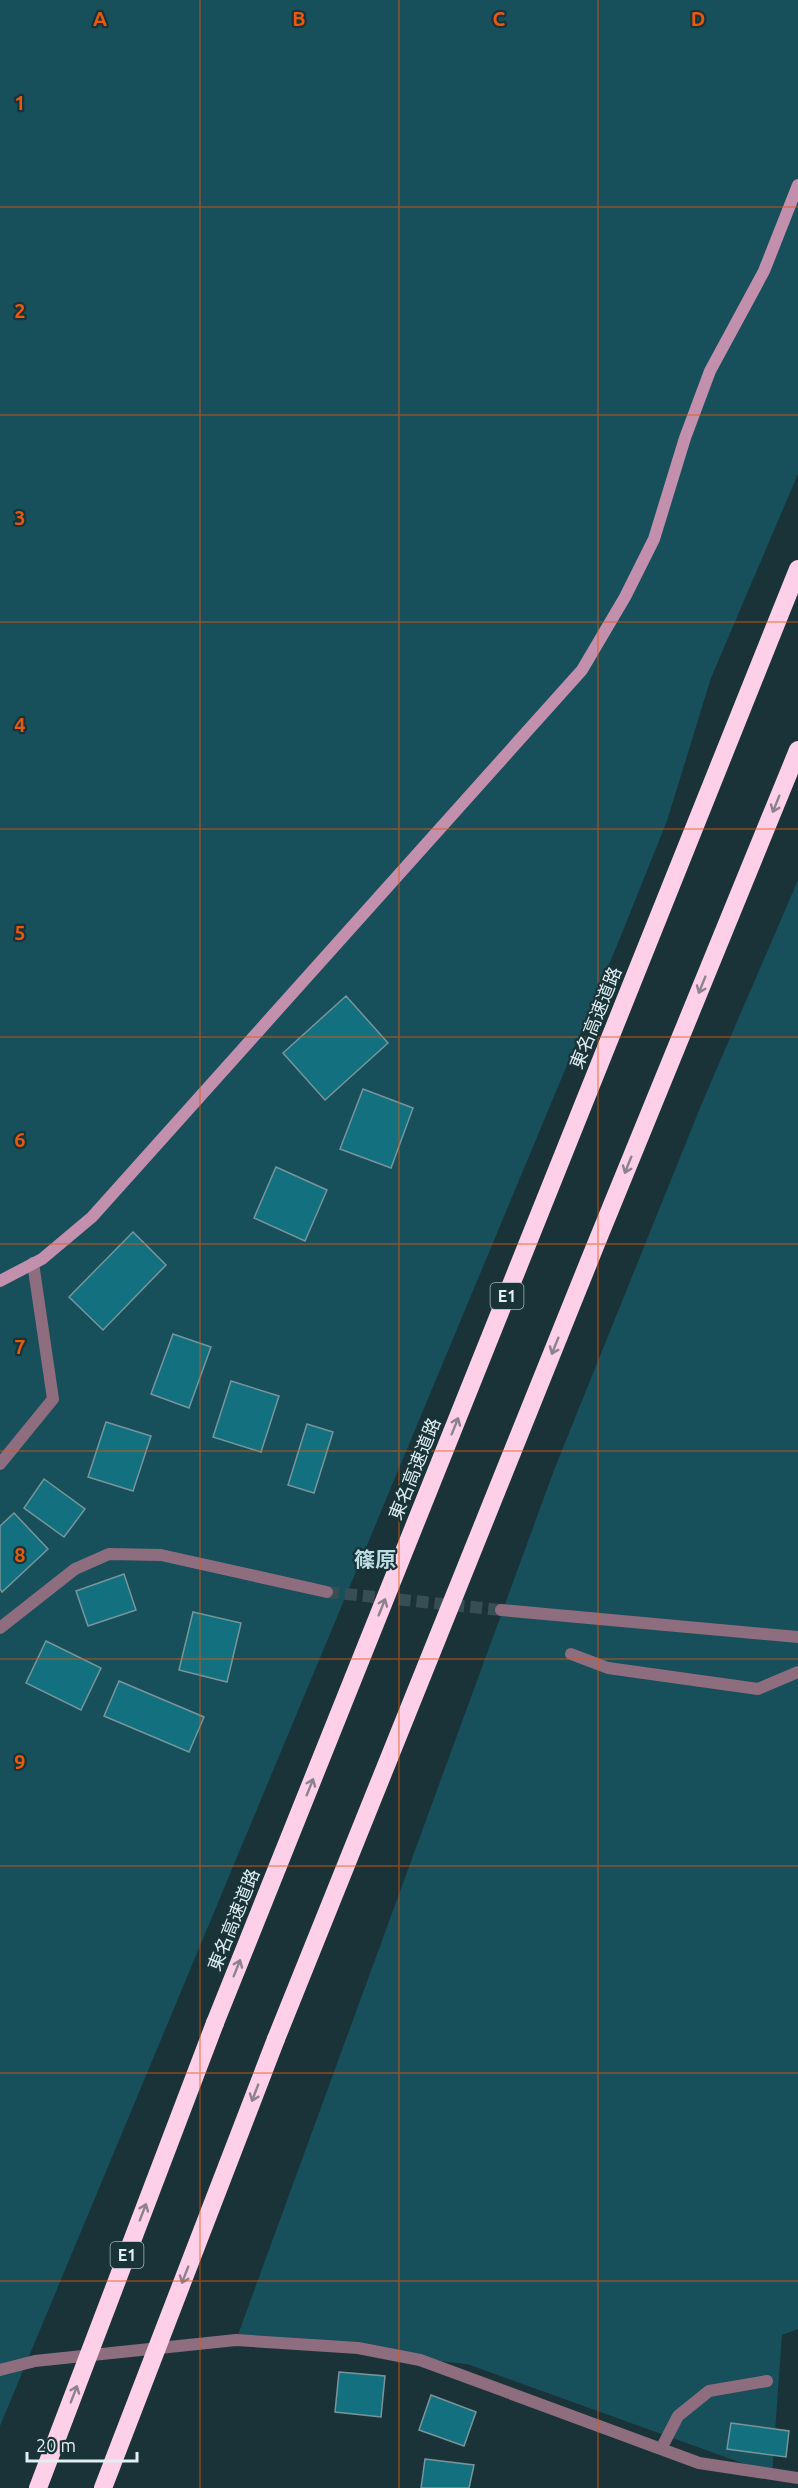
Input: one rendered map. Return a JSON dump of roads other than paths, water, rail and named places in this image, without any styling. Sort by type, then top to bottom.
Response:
[{"type":"highway","name":"東名高速道路","points":[[38,2488],[215,2023],[798,569]]},
{"type":"highway","points":[[103,2488],[276,2039],[600,1233],[798,750]]},
{"type":"street","points":[[0,1281],[42,1259],[92,1217],[582,670],[625,597],[654,539],[685,438],[710,371],[764,271],[798,185]]},
{"type":"street","points":[[0,1464],[53,1399],[33,1263]]},
{"type":"street","points":[[0,1628],[75,1569],[109,1554],[161,1555],[327,1592]]},
{"type":"street","points":[[501,1610],[798,1638]]},
{"type":"street","points":[[572,1654],[608,1668],[758,1689],[798,1672]]},
{"type":"street","points":[[0,2370],[34,2361],[236,2340],[358,2348],[420,2360],[699,2463],[798,2478]]},
{"type":"street","points":[[661,2449],[678,2416],[710,2391],[767,2381]]},
{"type":"tunnel","points":[[327,1592],[501,1610]]},
{"type":"district","name":"篠原","points":[[375,1560]]}]
